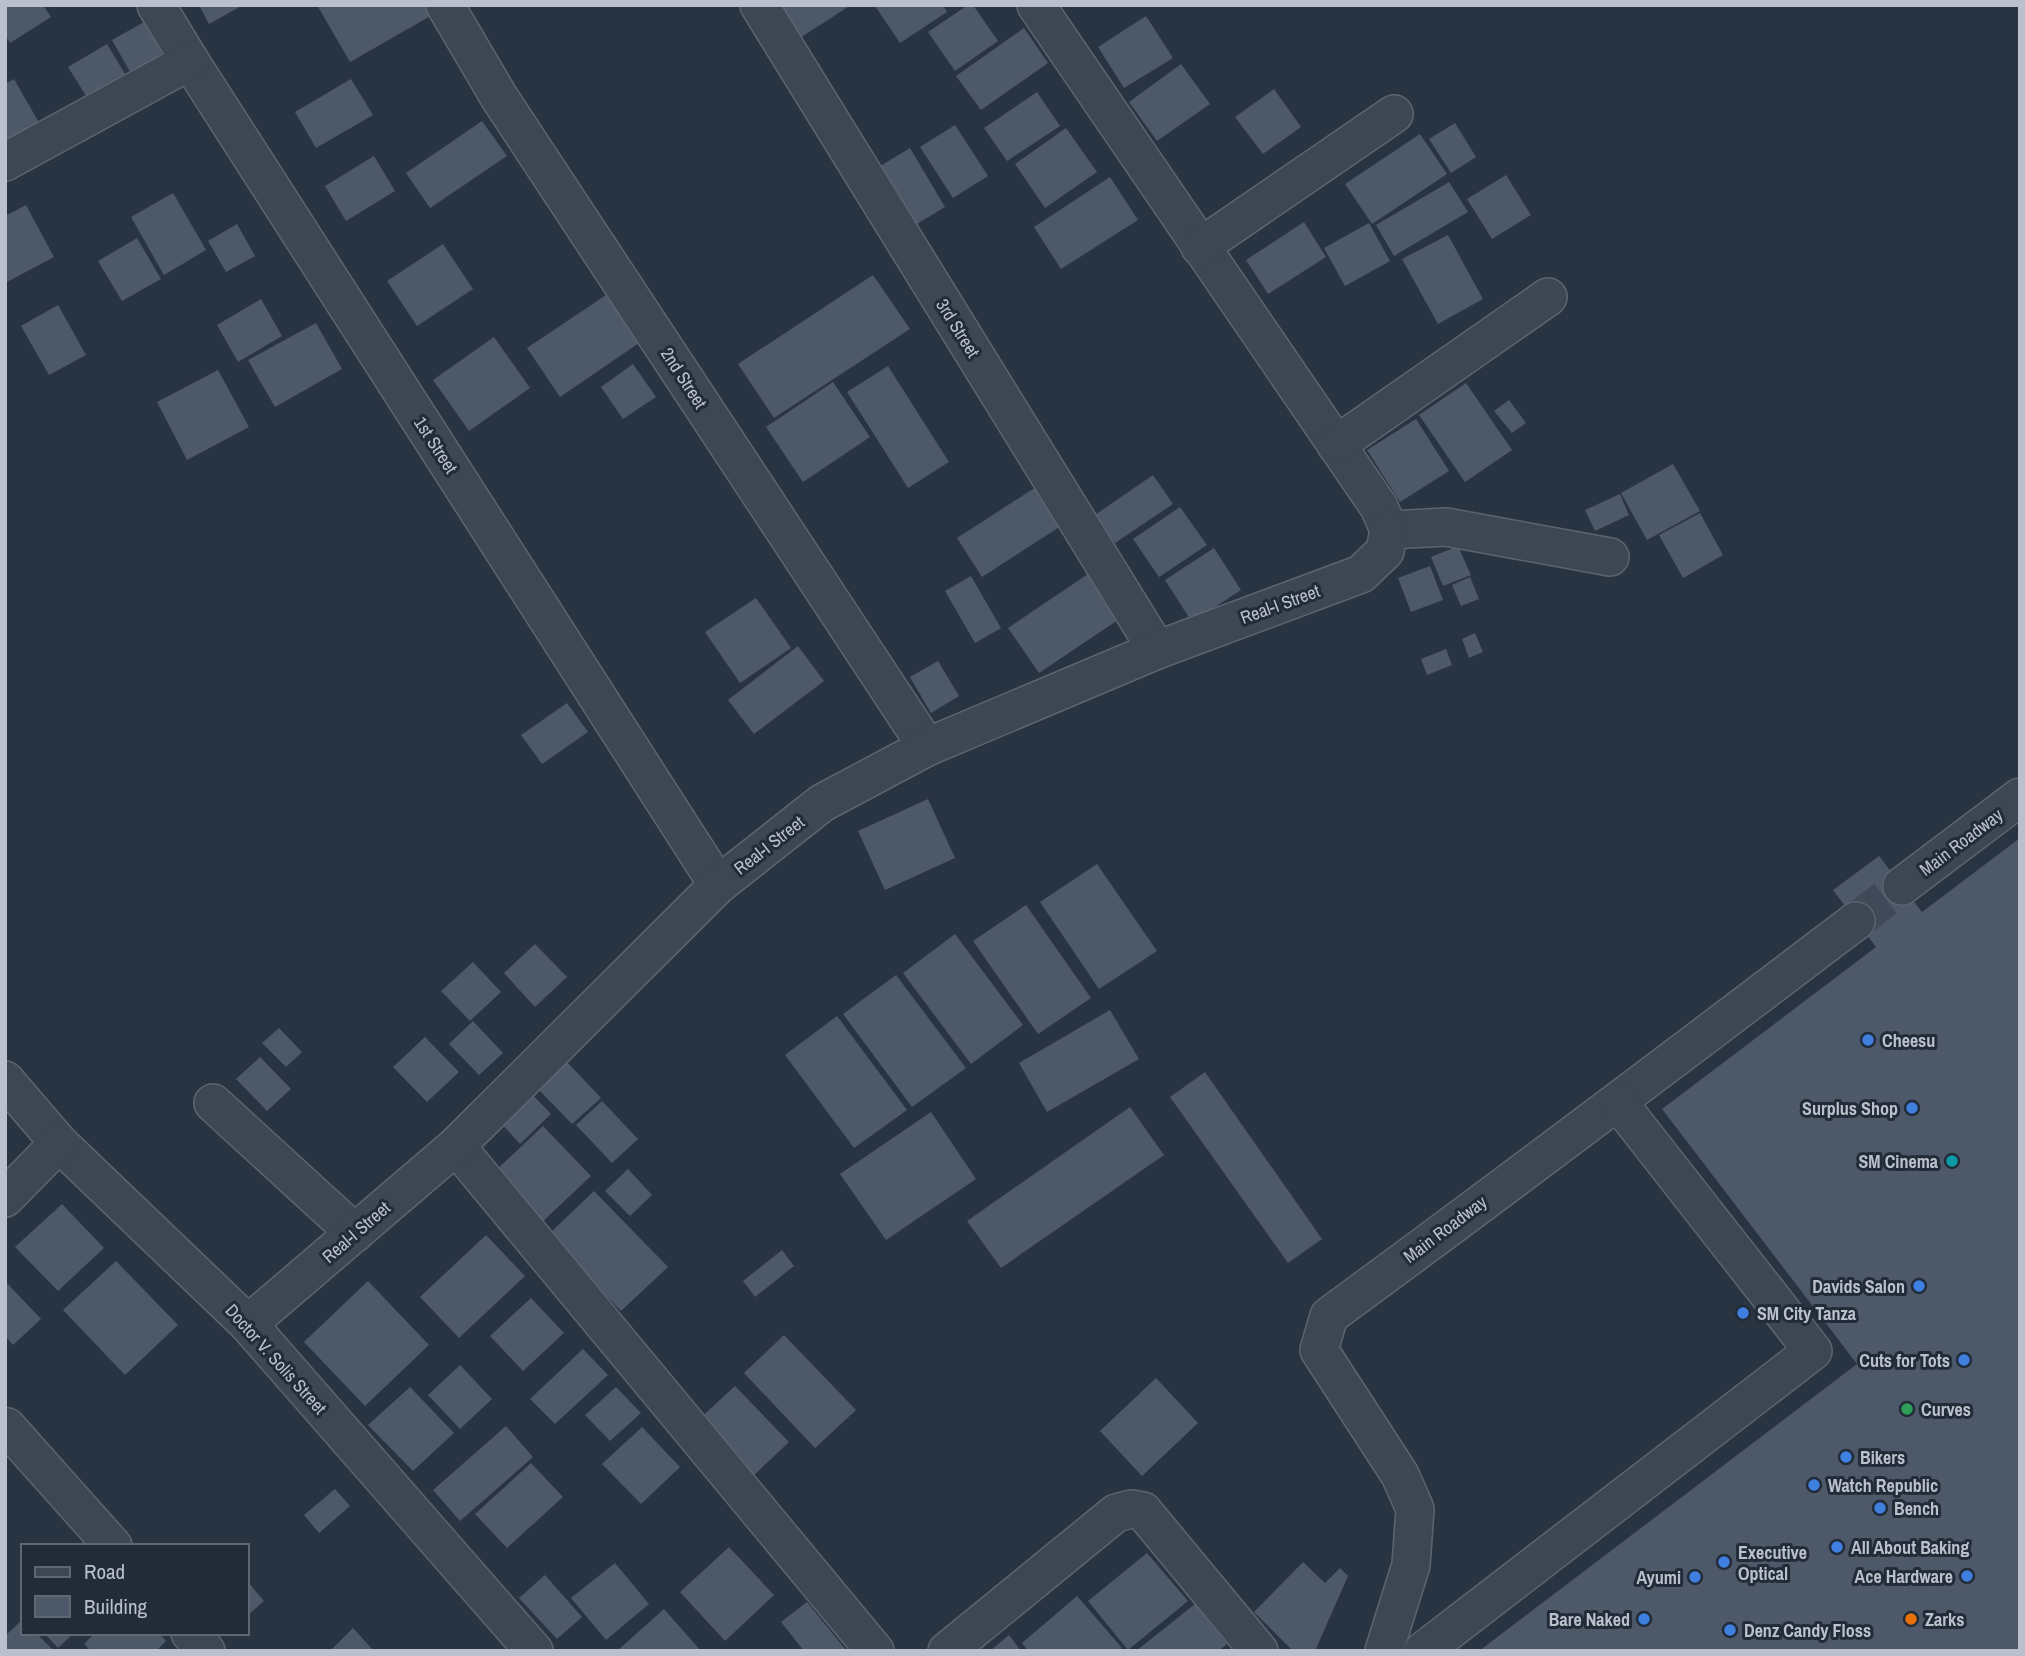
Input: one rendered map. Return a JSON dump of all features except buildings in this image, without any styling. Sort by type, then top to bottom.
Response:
[{"type":"street","name":"1st Street","points":[[156,5],[718,885]]},
{"type":"street","name":"2nd Street","points":[[445,5],[499,97],[927,747]]},
{"type":"street","name":"3rd Street","points":[[759,5],[1157,650]]},
{"type":"street","points":[[1037,5],[1379,507],[1389,530],[1446,527],[1610,557]]},
{"type":"street","points":[[5,162],[190,61]]},
{"type":"street","points":[[1200,247],[1394,114]]},
{"type":"street","points":[[1336,444],[1548,296]]},
{"type":"street","name":"Real-I Street","points":[[248,1324],[456,1146],[718,885],[822,803],[927,747],[1157,650],[1361,574],[1385,551],[1389,530]]},
{"type":"street","name":"Main Roadway","points":[[1902,886],[2020,797]]},
{"type":"street","name":"Main Roadway","points":[[1384,1651],[1410,1565],[1415,1509],[1400,1475],[1319,1350],[1329,1316],[1856,921]]},
{"type":"street","name":"Doctor V. Solis Street","points":[[5,1080],[59,1143],[248,1324],[534,1651]]},
{"type":"street","points":[[1423,1651],[1813,1351],[1618,1102]]},
{"type":"street","points":[[213,1103],[355,1233]]},
{"type":"street","points":[[5,1198],[59,1143]]},
{"type":"street","points":[[456,1146],[874,1651]]},
{"type":"street","points":[[7,1427],[111,1544]]},
{"type":"street","points":[[947,1651],[1116,1513],[1131,1509],[1143,1510],[1259,1651]]},
{"type":"street","points":[[192,1635],[206,1651]]},
{"type":"tunnel","points":[[1856,921],[1902,886]]},
{"type":"place","name":"Cheesu","points":[[1868,1040]]},
{"type":"place","name":"Surplus Shop","points":[[1912,1108]]},
{"type":"place","name":"SM Cinema","points":[[1952,1161]]},
{"type":"place","name":"Davids Salon","points":[[1919,1286]]},
{"type":"place","name":"SM City Tanza","points":[[1743,1313]]},
{"type":"place","name":"Cuts for Tots","points":[[1964,1360]]},
{"type":"place","name":"Curves","points":[[1907,1409]]},
{"type":"place","name":"Bikers","points":[[1846,1457]]},
{"type":"place","name":"Watch Republic","points":[[1814,1485]]},
{"type":"place","name":"Bench","points":[[1880,1508]]},
{"type":"place","name":"All About Baking","points":[[1837,1547]]},
{"type":"place","name":"Executive Optical","points":[[1724,1562]]},
{"type":"place","name":"Ace Hardware","points":[[1967,1576]]},
{"type":"place","name":"Ayumi","points":[[1695,1577]]},
{"type":"place","name":"Bare Naked","points":[[1644,1619]]},
{"type":"place","name":"Zarks","points":[[1911,1619]]},
{"type":"place","name":"Denz Candy Floss","points":[[1730,1630]]}]
